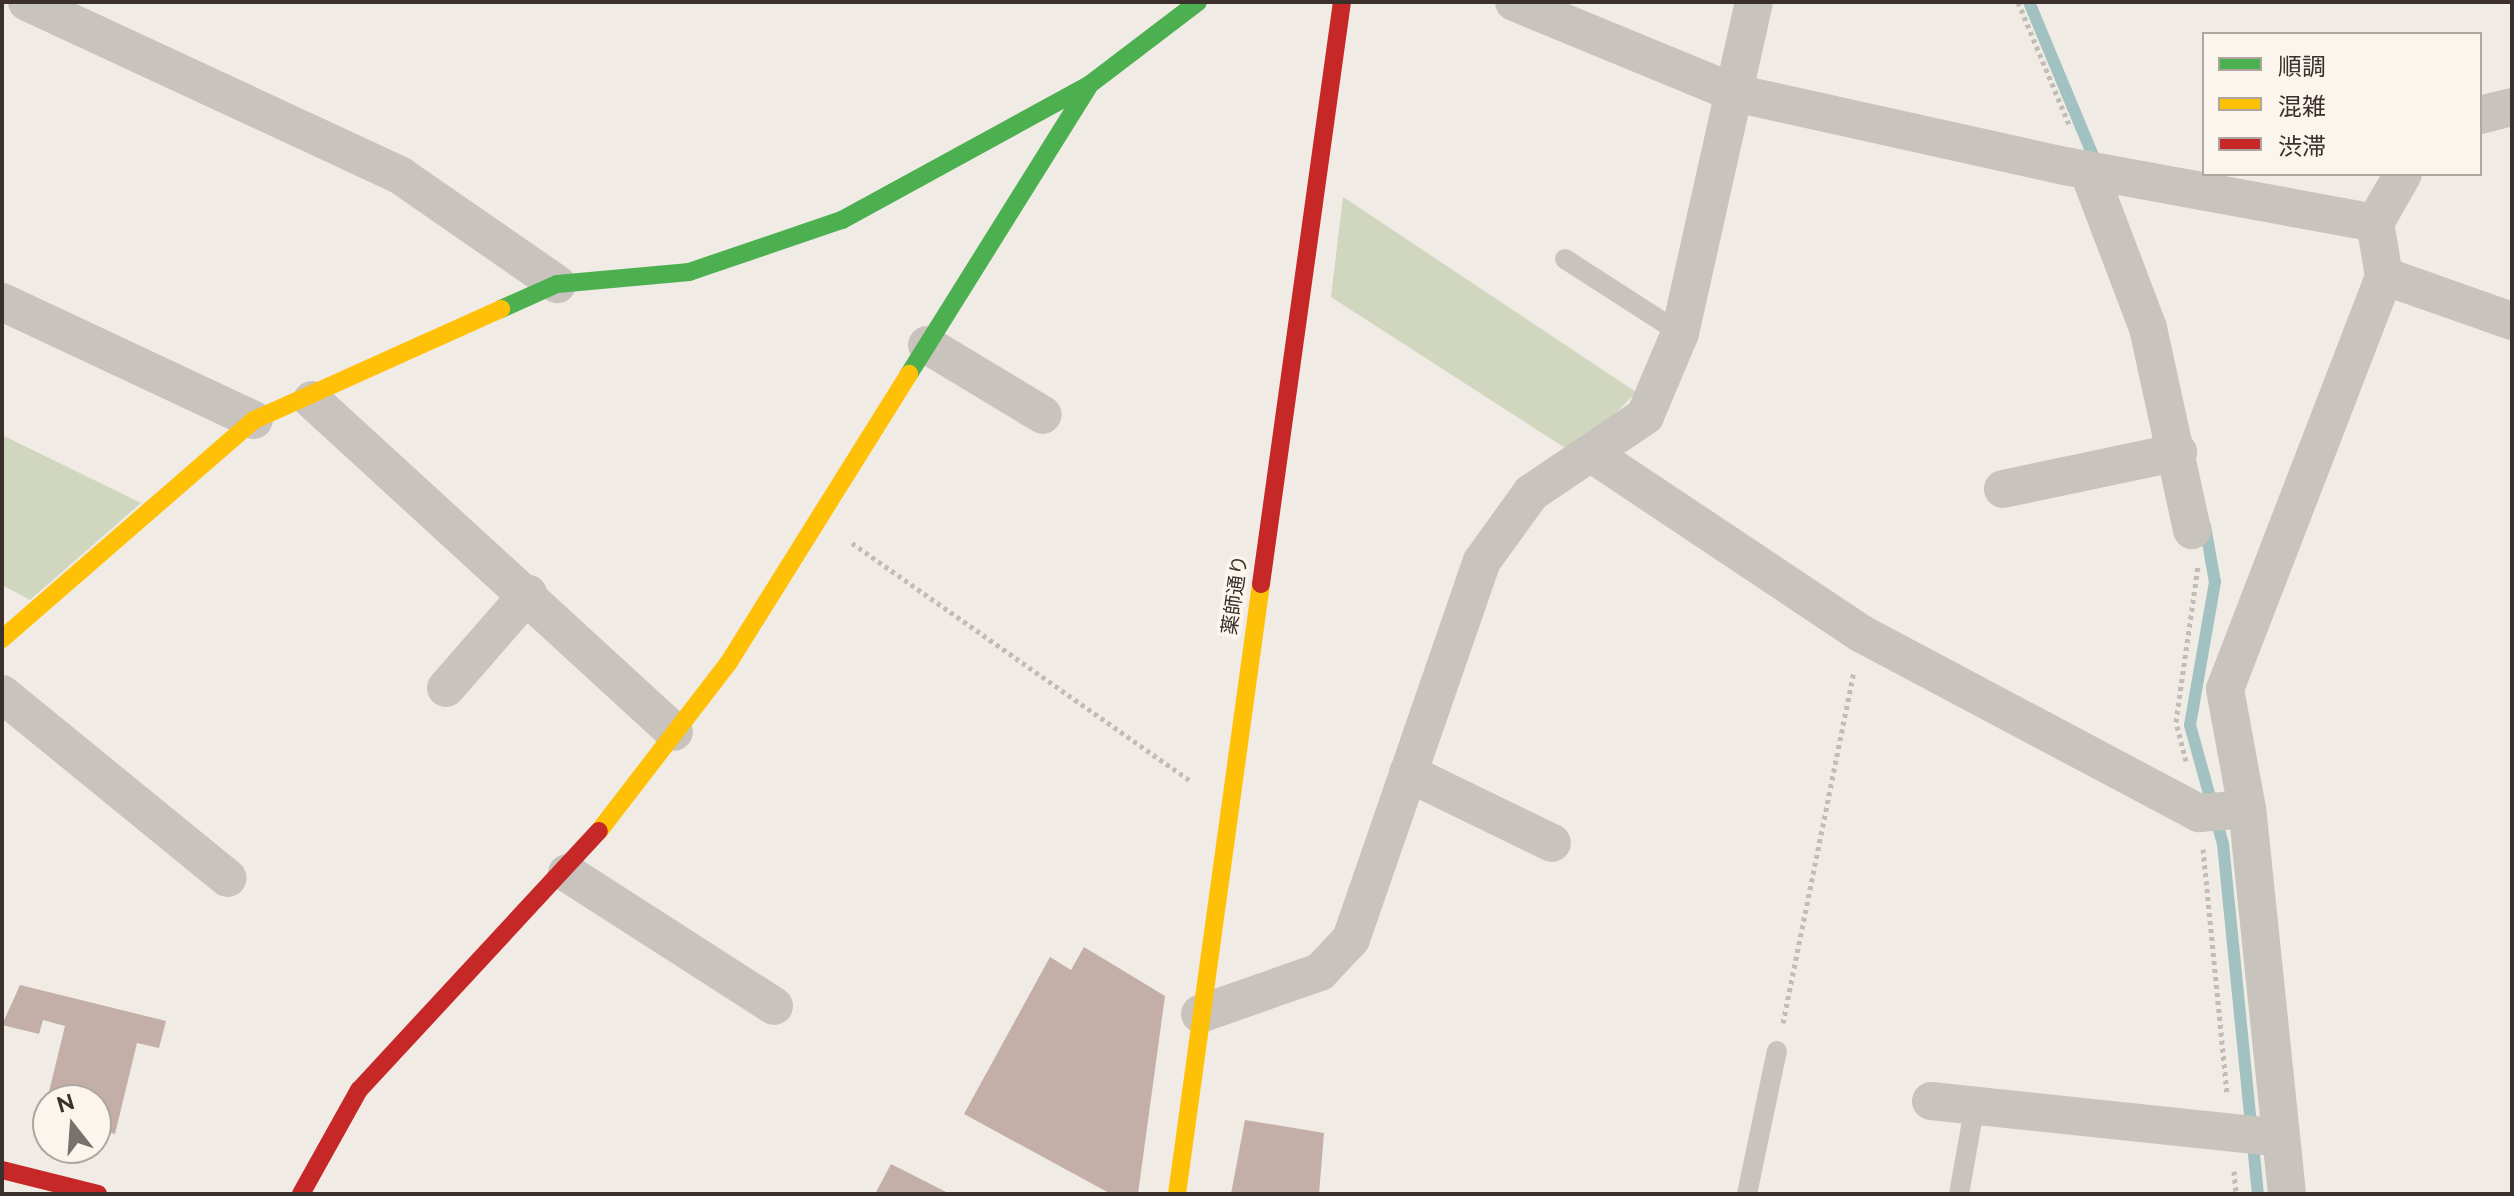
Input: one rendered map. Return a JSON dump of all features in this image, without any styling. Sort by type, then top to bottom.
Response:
[{"type":"street","points":[[2,639],[254,420],[312,400],[464,322],[557,284],[689,272],[842,220],[1089,85],[1198,2]]},
{"type":"street","name":"薬師通り","points":[[1177,1194],[1227,807],[1342,2]]},
{"type":"street","points":[[1514,2],[1735,93],[2099,172],[2375,223]]},
{"type":"street","points":[[1200,1014],[1320,972],[1351,939],[1482,561],[1531,493],[1595,456],[1645,416],[1680,333],[1754,2]]},
{"type":"street","points":[[40,5],[401,176],[557,284]]},
{"type":"street","points":[[301,1194],[359,1090],[567,873],[729,662],[1089,85]]},
{"type":"street","points":[[2482,114],[2512,107]]},
{"type":"street","points":[[2099,172],[2148,328],[2178,452],[2192,530]]},
{"type":"street","points":[[2287,1194],[2247,809],[2225,689],[2384,276],[2375,223],[2402,176]]},
{"type":"street","points":[[2384,276],[2512,321]]},
{"type":"street","points":[[2,302],[254,420]]},
{"type":"street","points":[[927,345],[1043,415]]},
{"type":"street","points":[[312,400],[528,594],[674,732]]},
{"type":"street","points":[[2003,489],[2178,452]]},
{"type":"street","points":[[1595,456],[1862,634],[2199,813],[2247,809]]},
{"type":"street","points":[[446,688],[528,594]]},
{"type":"street","points":[[2,694],[228,878]]},
{"type":"street","points":[[1408,773],[1552,843]]},
{"type":"street","points":[[567,873],[774,1006]]},
{"type":"street","points":[[1931,1101],[1974,1110],[2281,1138]]},
{"type":"street","points":[[2,1170],[98,1194]]},
{"type":"lane","points":[[1565,259],[1680,333]]},
{"type":"lane","points":[[1747,1194],[1777,1051]]},
{"type":"lane","points":[[1959,1194],[1974,1110]]},
{"type":"path","points":[[2018,2],[2099,172]]},
{"type":"path","points":[[818,520],[1227,807]]},
{"type":"path","points":[[1777,1051],[1862,634]]},
{"type":"path","points":[[2199,813],[2236,1136],[2236,1194]]},
{"type":"green space","points":[[1343,197],[1636,392],[1576,455],[1331,297]]},
{"type":"green space","points":[[2,435],[141,503],[30,600],[2,585]]},
{"type":"building","points":[[1084,947],[1165,996],[1138,1194],[1111,1194],[964,1114],[1050,957],[1071,970]]},
{"type":"building","points":[[20,985],[166,1021],[159,1048],[137,1043],[115,1134],[112,1133],[112,1084],[51,1084],[65,1026],[43,1020],[39,1034],[2,1025]]},
{"type":"building","points":[[1245,1120],[1324,1133],[1319,1194],[1231,1194]]},
{"type":"building","points":[[891,1164],[950,1194],[875,1194]]},
{"type":"waterway","points":[[2029,2],[2097,165]]},
{"type":"waterway","points":[[2205,526],[2215,582],[2190,725],[2223,844],[2258,1194]]},
{"type":"traffic: fast","points":[[501,309],[557,284],[689,272],[842,220],[1089,85],[1198,2]]},
{"type":"traffic: fast","points":[[909,374],[1088,87]]},
{"type":"traffic: slow","points":[[2,639],[254,420],[501,309]]},
{"type":"traffic: slow","points":[[599,831],[729,662],[909,374]]},
{"type":"traffic: slow","points":[[1177,1194],[1261,584]]},
{"type":"traffic: jam","points":[[1261,584],[1342,2]]},
{"type":"traffic: jam","points":[[301,1194],[359,1090],[599,831]]},
{"type":"traffic: jam","points":[[2,1170],[98,1194]]}]
